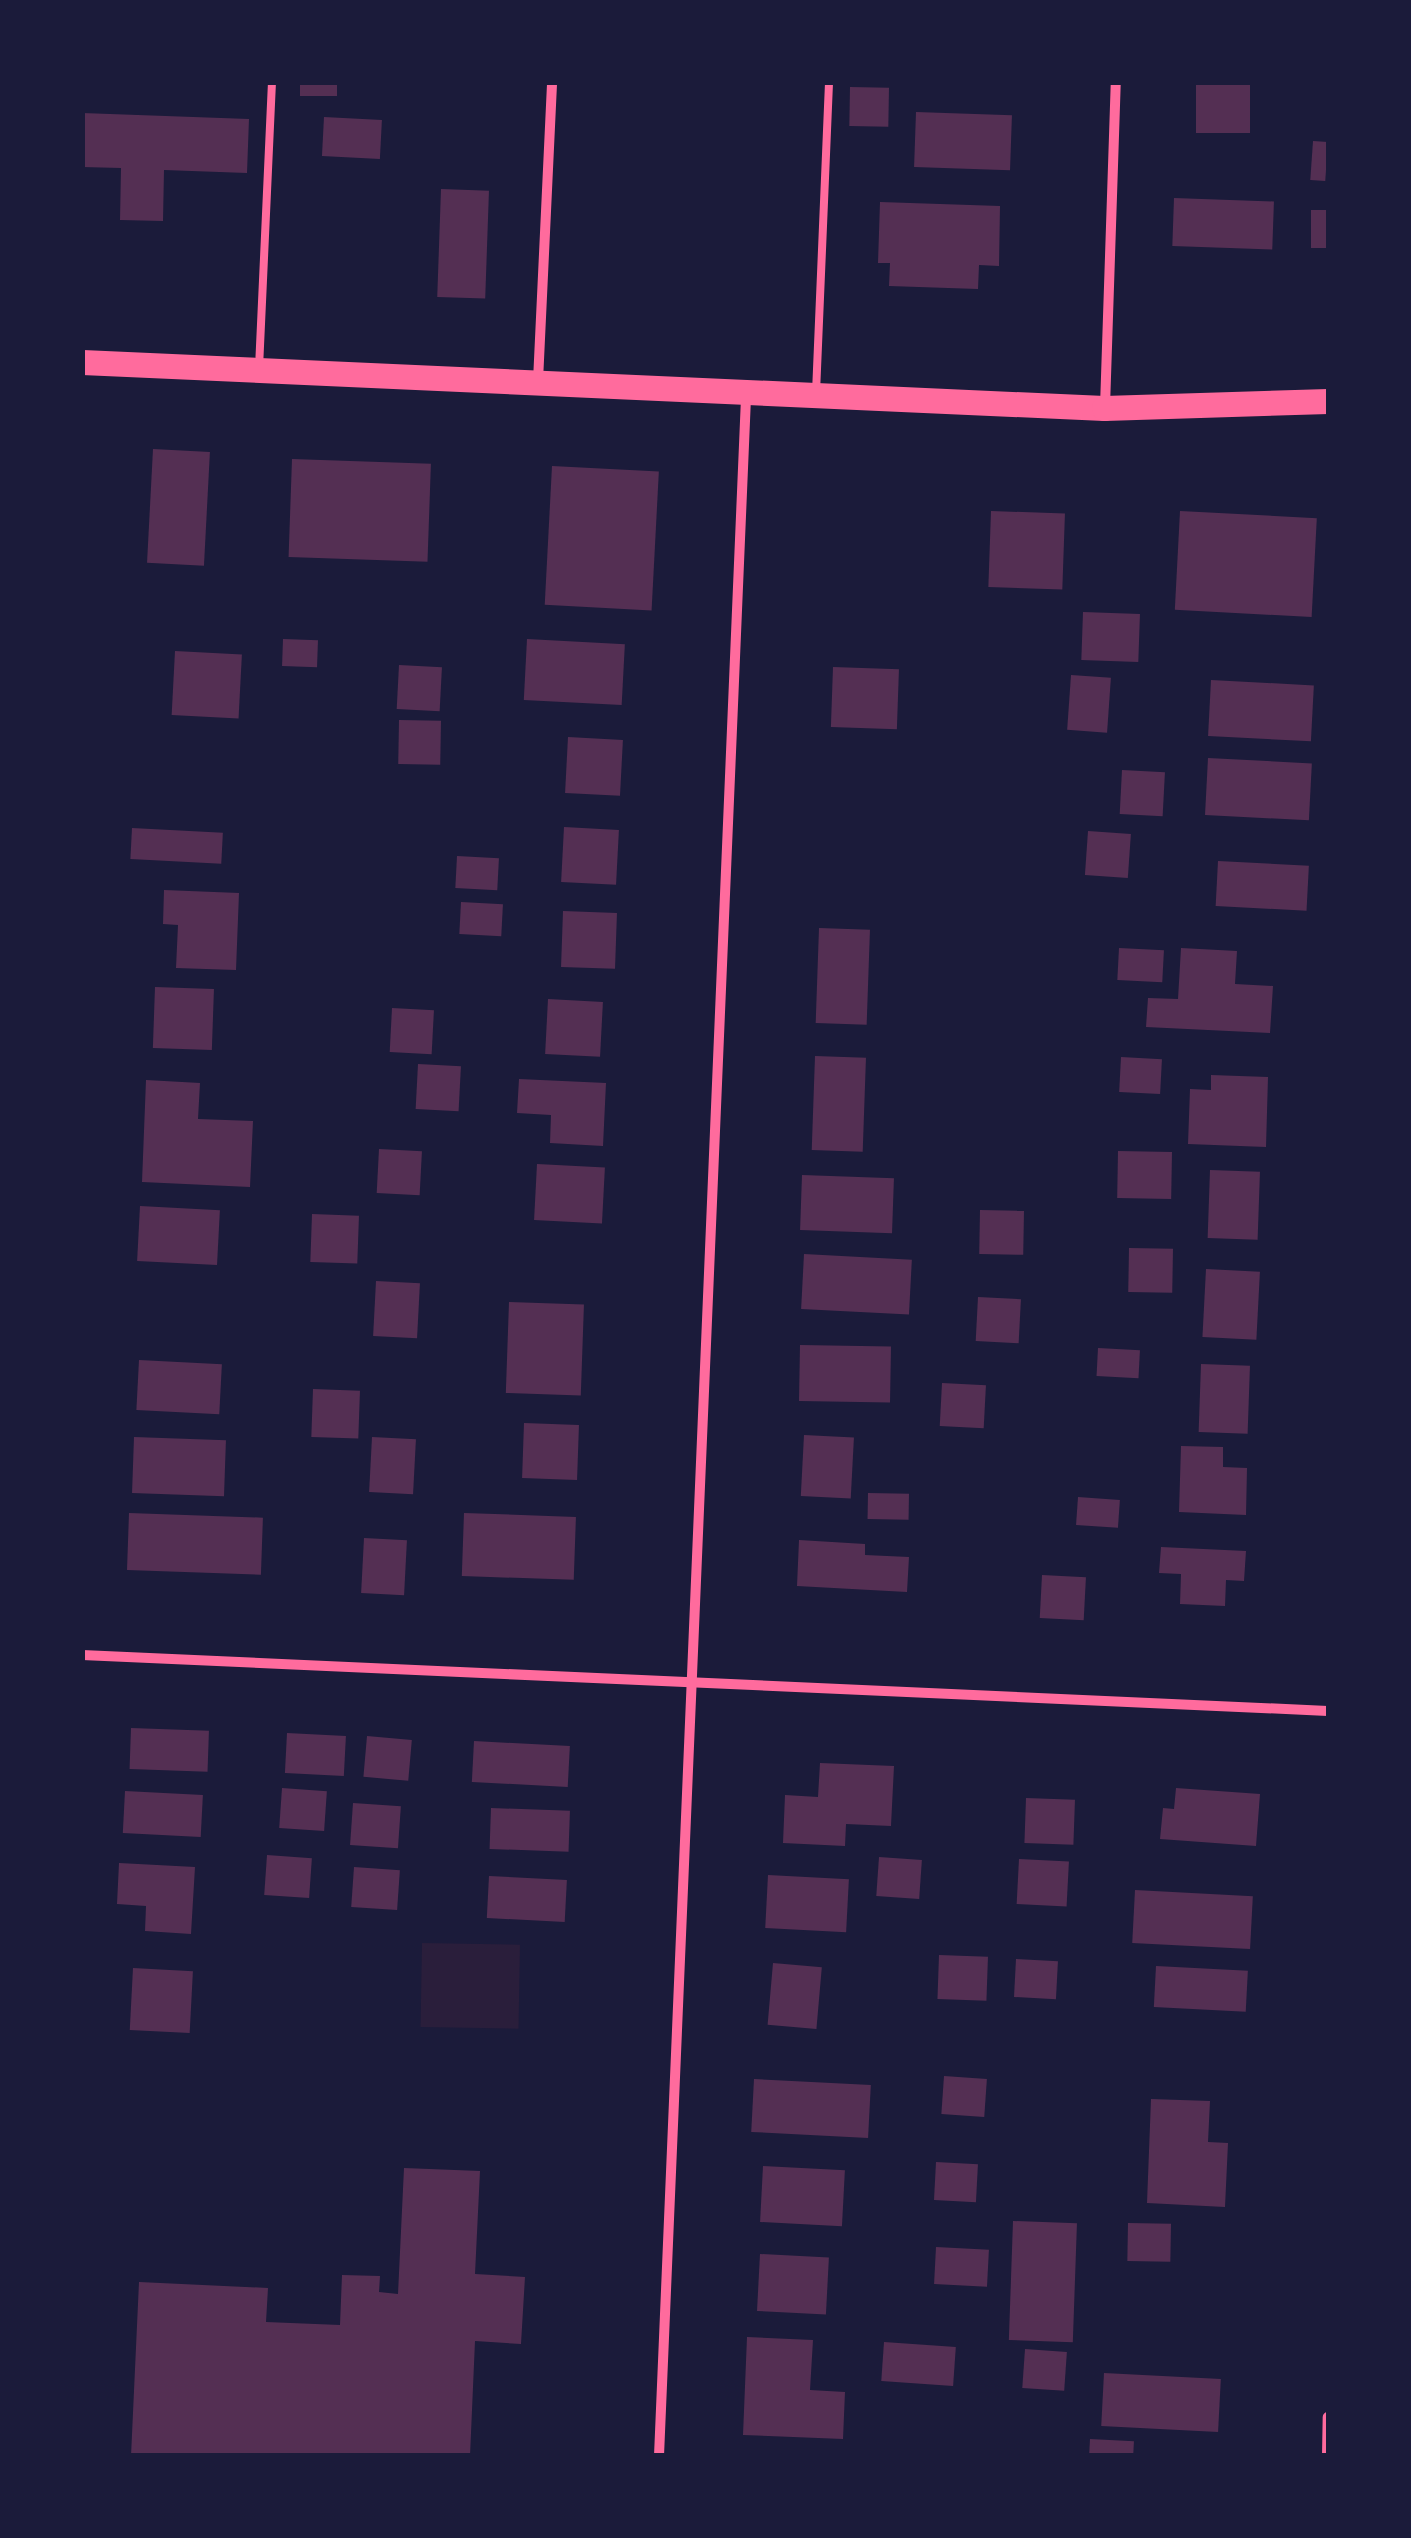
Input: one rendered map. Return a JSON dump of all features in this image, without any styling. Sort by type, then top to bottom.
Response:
[{"type":"main road","points":[[82,362],[538,387],[1104,408],[1328,401]]},
{"type":"street","points":[[538,387],[552,82]]},
{"type":"street","points":[[1104,408],[1116,82]]},
{"type":"street","points":[[660,2456],[688,1680],[746,395]]},
{"type":"street","points":[[82,1654],[1328,1711]]},
{"type":"street","points":[[1327,2456],[1328,2417]]},
{"type":"lane","points":[[258,372],[272,82]]},
{"type":"lane","points":[[816,398],[829,82]]},
{"type":"shaded area","points":[[422,1943],[520,1945],[519,2029],[421,2027]]},
{"type":"building","points":[[300,82],[337,82],[337,96],[300,96]]},
{"type":"building","points":[[1196,82],[1250,82],[1250,133],[1196,133]]},
{"type":"building","points":[[850,87],[889,88],[888,127],[849,126]]},
{"type":"building","points":[[916,112],[1012,115],[1010,170],[914,167]]},
{"type":"building","points":[[82,113],[249,119],[247,173],[164,170],[163,221],[120,220],[121,168],[82,167]]},
{"type":"building","points":[[324,117],[382,120],[380,159],[322,156]]},
{"type":"building","points":[[1313,141],[1328,142],[1325,181],[1310,180]]},
{"type":"building","points":[[441,189],[489,191],[485,299],[437,297]]},
{"type":"building","points":[[1174,198],[1274,201],[1272,249],[1172,246]]},
{"type":"building","points":[[880,202],[1000,206],[999,266],[979,265],[978,289],[889,286],[890,263],[878,263]]},
{"type":"building","points":[[1311,210],[1328,210],[1328,248],[1311,248]]},
{"type":"building","points":[[153,449],[210,452],[204,566],[147,563]]},
{"type":"building","points":[[292,459],[431,464],[427,562],[289,557]]},
{"type":"building","points":[[552,466],[659,472],[652,610],[545,605]]},
{"type":"building","points":[[991,511],[1065,514],[1062,590],[988,587]]},
{"type":"building","points":[[1180,511],[1317,518],[1312,617],[1175,610]]},
{"type":"building","points":[[1083,612],[1140,614],[1138,662],[1081,660]]},
{"type":"building","points":[[283,639],[318,640],[317,667],[282,666]]},
{"type":"building","points":[[527,639],[625,644],[622,705],[524,700]]},
{"type":"building","points":[[175,651],[242,655],[239,718],[172,715]]},
{"type":"building","points":[[399,665],[442,667],[440,711],[397,709]]},
{"type":"building","points":[[833,667],[899,669],[897,729],[831,727]]},
{"type":"building","points":[[1071,675],[1111,678],[1107,733],[1067,730]]},
{"type":"building","points":[[1211,680],[1314,685],[1311,741],[1208,736]]},
{"type":"building","points":[[399,720],[441,721],[440,765],[398,764]]},
{"type":"building","points":[[568,737],[623,740],[620,796],[565,793]]},
{"type":"building","points":[[1208,758],[1312,763],[1309,820],[1205,815]]},
{"type":"building","points":[[1122,770],[1165,772],[1163,816],[1120,814]]},
{"type":"building","points":[[564,827],[619,830],[616,885],[561,882]]},
{"type":"building","points":[[132,828],[223,833],[221,864],[130,859]]},
{"type":"building","points":[[1088,831],[1131,834],[1128,878],[1085,875]]},
{"type":"building","points":[[457,856],[499,858],[497,890],[455,888]]},
{"type":"building","points":[[1218,861],[1309,866],[1307,911],[1216,906]]},
{"type":"building","points":[[164,890],[239,893],[236,970],[176,968],[178,925],[163,924]]},
{"type":"building","points":[[461,902],[503,904],[501,936],[459,934]]},
{"type":"building","points":[[563,911],[617,913],[615,969],[561,967]]},
{"type":"building","points":[[819,928],[870,930],[867,1025],[816,1023]]},
{"type":"building","points":[[1119,948],[1164,950],[1162,982],[1117,980]]},
{"type":"building","points":[[1181,948],[1237,951],[1235,984],[1273,986],[1270,1033],[1146,1027],[1148,998],[1178,999]]},
{"type":"building","points":[[155,987],[214,989],[212,1050],[153,1048]]},
{"type":"building","points":[[548,999],[603,1002],[600,1057],[545,1054]]},
{"type":"building","points":[[392,1008],[434,1010],[432,1054],[390,1052]]},
{"type":"building","points":[[815,1056],[866,1058],[863,1152],[812,1150]]},
{"type":"building","points":[[1121,1057],[1162,1059],[1160,1094],[1119,1092]]},
{"type":"building","points":[[418,1064],[461,1066],[459,1111],[416,1109]]},
{"type":"building","points":[[1211,1075],[1268,1077],[1266,1147],[1188,1144],[1190,1089],[1211,1090]]},
{"type":"building","points":[[519,1079],[606,1083],[603,1146],[550,1143],[551,1115],[517,1113]]},
{"type":"building","points":[[146,1080],[200,1083],[198,1119],[253,1121],[250,1187],[142,1182]]},
{"type":"building","points":[[379,1149],[422,1151],[420,1195],[377,1193]]},
{"type":"building","points":[[1118,1151],[1172,1152],[1171,1199],[1117,1198]]},
{"type":"building","points":[[537,1164],[605,1168],[602,1223],[534,1220]]},
{"type":"building","points":[[1210,1170],[1260,1172],[1258,1240],[1208,1238]]},
{"type":"building","points":[[802,1175],[894,1178],[892,1233],[800,1230]]},
{"type":"building","points":[[140,1206],[220,1210],[217,1265],[137,1261]]},
{"type":"building","points":[[980,1210],[1024,1211],[1023,1255],[979,1254]]},
{"type":"building","points":[[312,1214],[359,1216],[357,1264],[310,1262]]},
{"type":"building","points":[[1129,1248],[1173,1249],[1172,1293],[1128,1292]]},
{"type":"building","points":[[804,1254],[912,1260],[909,1315],[801,1309]]},
{"type":"building","points":[[1206,1269],[1260,1272],[1256,1340],[1202,1337]]},
{"type":"building","points":[[376,1281],[420,1283],[417,1338],[373,1336]]},
{"type":"building","points":[[978,1297],[1021,1299],[1019,1343],[976,1341]]},
{"type":"building","points":[[509,1302],[584,1305],[581,1396],[506,1393]]},
{"type":"building","points":[[800,1345],[891,1347],[890,1403],[799,1401]]},
{"type":"building","points":[[1098,1348],[1140,1350],[1138,1378],[1097,1376]]},
{"type":"building","points":[[139,1360],[222,1364],[219,1414],[136,1410]]},
{"type":"building","points":[[1201,1364],[1250,1366],[1248,1434],[1199,1432]]},
{"type":"building","points":[[942,1383],[986,1385],[984,1428],[940,1426]]},
{"type":"building","points":[[313,1389],[360,1391],[358,1439],[311,1437]]},
{"type":"building","points":[[524,1423],[579,1425],[577,1480],[522,1478]]},
{"type":"building","points":[[804,1435],[854,1438],[851,1499],[801,1496]]},
{"type":"building","points":[[134,1437],[226,1440],[224,1496],[132,1493]]},
{"type":"building","points":[[372,1437],[416,1439],[413,1494],[369,1492]]},
{"type":"building","points":[[1181,1446],[1223,1447],[1223,1467],[1247,1468],[1246,1515],[1179,1512]]},
{"type":"building","points":[[868,1493],[909,1494],[909,1520],[868,1519]]},
{"type":"building","points":[[1078,1497],[1120,1500],[1118,1528],[1076,1525]]},
{"type":"building","points":[[129,1513],[263,1518],[261,1575],[127,1570]]},
{"type":"building","points":[[464,1513],[576,1517],[574,1580],[462,1576]]},
{"type":"building","points":[[364,1538],[407,1540],[404,1595],[361,1593]]},
{"type":"building","points":[[799,1540],[865,1544],[865,1555],[909,1557],[907,1592],[797,1586]]},
{"type":"building","points":[[1161,1547],[1246,1551],[1244,1581],[1226,1580],[1225,1606],[1180,1604],[1181,1574],[1159,1573]]},
{"type":"building","points":[[1042,1575],[1086,1577],[1084,1620],[1040,1618]]},
{"type":"building","points":[[131,1728],[209,1731],[208,1772],[130,1769]]},
{"type":"building","points":[[287,1733],[346,1736],[344,1776],[285,1773]]},
{"type":"building","points":[[367,1736],[412,1740],[408,1781],[363,1777]]},
{"type":"building","points":[[474,1741],[570,1746],[568,1787],[472,1782]]},
{"type":"building","points":[[820,1763],[894,1766],[891,1826],[846,1824],[845,1846],[783,1843],[785,1795],[818,1797]]},
{"type":"building","points":[[282,1788],[327,1791],[324,1831],[279,1828]]},
{"type":"building","points":[[1176,1788],[1260,1794],[1256,1846],[1160,1839],[1163,1808],[1174,1809]]},
{"type":"building","points":[[125,1791],[203,1795],[201,1837],[123,1833]]},
{"type":"building","points":[[1026,1798],[1075,1800],[1073,1845],[1024,1843]]},
{"type":"building","points":[[353,1803],[401,1806],[398,1848],[350,1845]]},
{"type":"building","points":[[491,1808],[570,1811],[569,1852],[490,1849]]},
{"type":"building","points":[[267,1855],[312,1858],[309,1898],[264,1895]]},
{"type":"building","points":[[879,1857],[922,1860],[919,1899],[876,1896]]},
{"type":"building","points":[[1019,1859],[1069,1862],[1067,1907],[1017,1904]]},
{"type":"building","points":[[119,1863],[195,1867],[191,1934],[145,1931],[146,1906],[117,1904]]},
{"type":"building","points":[[354,1867],[400,1870],[397,1910],[351,1907]]},
{"type":"building","points":[[768,1875],[849,1879],[846,1932],[765,1928]]},
{"type":"building","points":[[489,1876],[567,1880],[565,1922],[487,1918]]},
{"type":"building","points":[[1135,1890],[1253,1896],[1250,1949],[1132,1943]]},
{"type":"building","points":[[939,1955],[988,1957],[986,2001],[937,1999]]},
{"type":"building","points":[[1016,1959],[1058,1961],[1056,1999],[1014,1997]]},
{"type":"building","points":[[773,1963],[822,1967],[816,2029],[768,2025]]},
{"type":"building","points":[[1156,1966],[1248,1971],[1246,2012],[1154,2007]]},
{"type":"building","points":[[133,1968],[193,1971],[190,2033],[130,2030]]},
{"type":"building","points":[[944,2076],[987,2079],[984,2117],[941,2114]]},
{"type":"building","points":[[754,2079],[871,2085],[868,2138],[751,2132]]},
{"type":"building","points":[[1151,2099],[1210,2101],[1208,2142],[1228,2143],[1225,2207],[1147,2203]]},
{"type":"building","points":[[936,2162],[978,2164],[976,2202],[934,2200]]},
{"type":"building","points":[[763,2166],[845,2170],[842,2226],[760,2222]]},
{"type":"building","points":[[404,2168],[480,2171],[475,2274],[525,2277],[521,2344],[475,2341],[470,2456],[131,2456],[139,2282],[268,2288],[266,2322],[340,2325],[342,2275],[380,2276],[379,2292],[398,2294]]},
{"type":"building","points":[[1013,2221],[1077,2223],[1073,2342],[1009,2340]]},
{"type":"building","points":[[1128,2223],[1171,2224],[1170,2262],[1127,2261]]},
{"type":"building","points":[[936,2247],[989,2250],[987,2287],[934,2284]]},
{"type":"building","points":[[760,2254],[829,2258],[826,2315],[757,2311]]},
{"type":"building","points":[[747,2337],[813,2340],[810,2390],[845,2392],[843,2439],[743,2435]]},
{"type":"building","points":[[884,2342],[956,2347],[953,2386],[881,2381]]},
{"type":"building","points":[[1025,2349],[1067,2352],[1064,2391],[1022,2388]]},
{"type":"building","points":[[1104,2373],[1221,2379],[1218,2432],[1101,2426]]},
{"type":"building","points":[[1090,2439],[1134,2441],[1133,2456],[1089,2456]]}]
